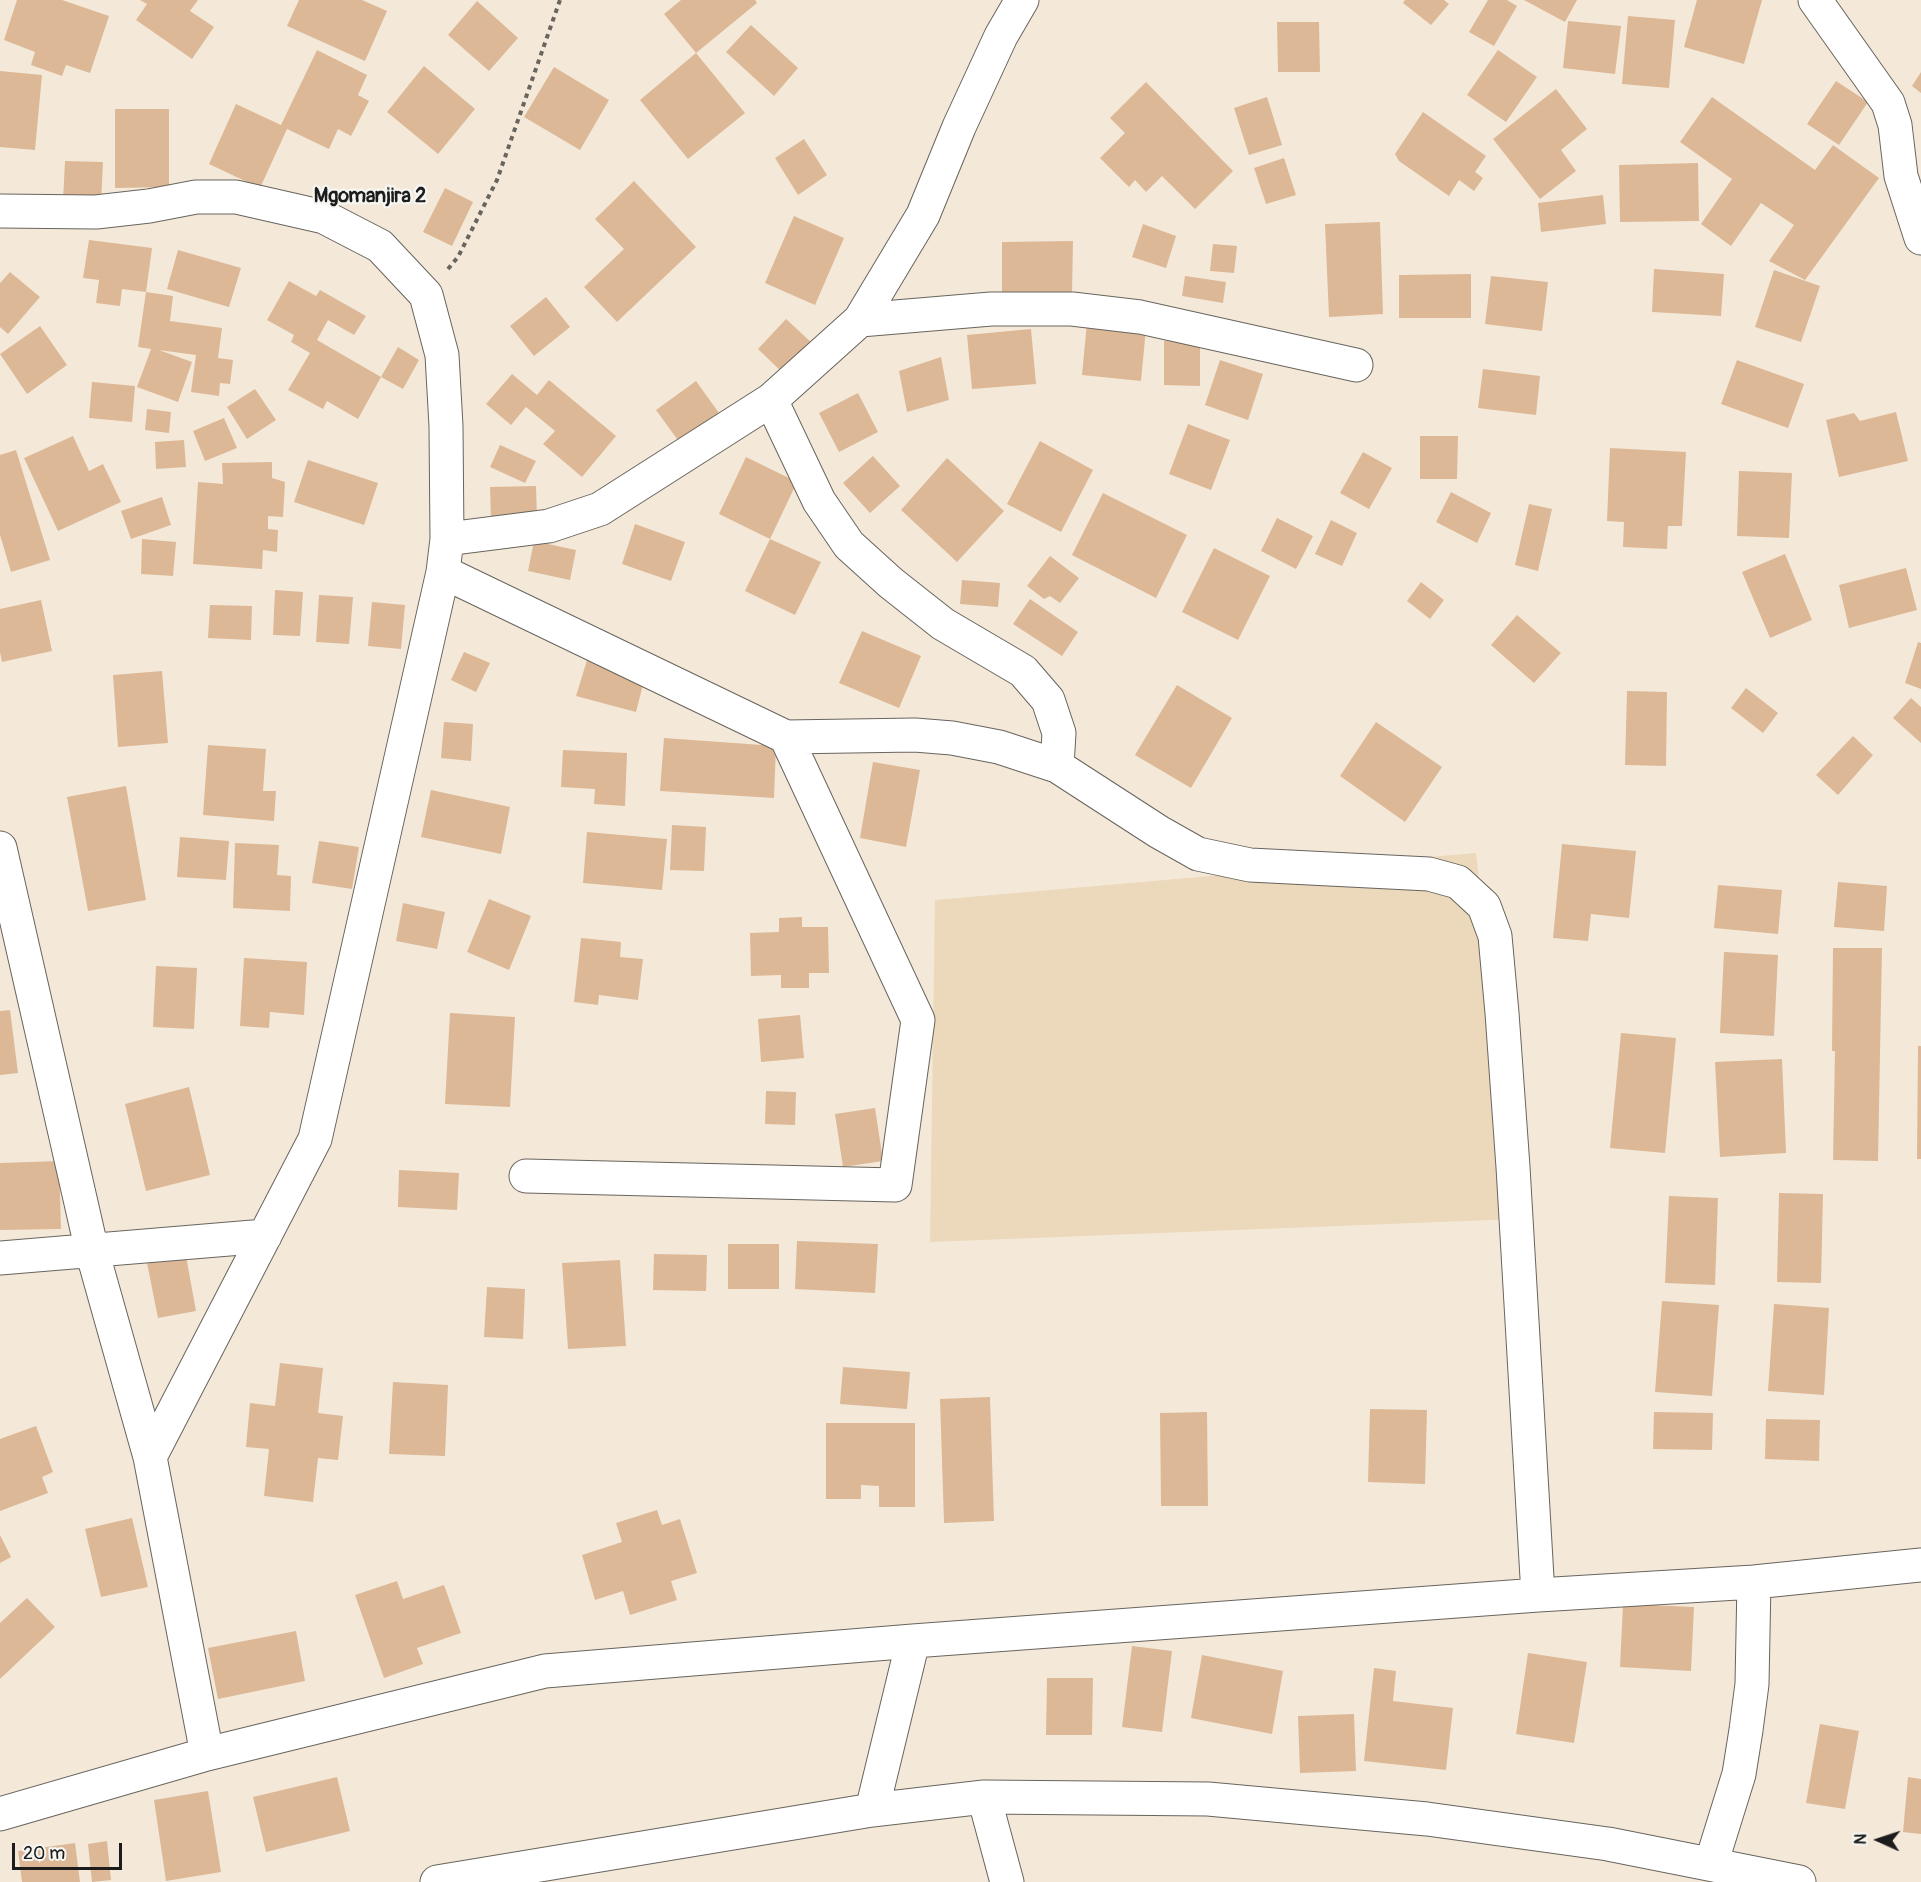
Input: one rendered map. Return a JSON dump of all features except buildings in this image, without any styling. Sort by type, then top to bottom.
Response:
[{"type":"street","points":[[447,539],[549,526],[600,508],[771,400],[860,320],[923,215],[1001,36],[1022,0]]},
{"type":"street","points":[[1815,0],[1888,103],[1895,125],[1901,176],[1921,238]]},
{"type":"street","points":[[0,211],[96,212],[149,206],[196,197],[236,197],[324,217],[380,246],[426,294],[442,355],[446,426],[447,539],[443,572],[315,1139],[150,1458]]},
{"type":"street","points":[[860,320],[991,309],[1072,309],[1140,317],[1356,365]]},
{"type":"street","points":[[771,400],[819,501],[849,545],[891,583],[943,624],[1023,671],[1048,700],[1059,733],[1057,766]]},
{"type":"street","points":[[443,572],[786,737],[915,735],[952,738],[999,747],[1057,766],[1197,854],[1250,865],[1429,874],[1458,882],[1484,906],[1495,936],[1502,1013],[1538,1595]]},
{"type":"street","points":[[526,1176],[895,1185],[918,1020],[786,737]]},
{"type":"street","points":[[2,873],[92,1251],[150,1458],[207,1754]]},
{"type":"street","points":[[0,1258],[265,1236]]},
{"type":"street","points":[[0,1814],[207,1754],[545,1671],[913,1641],[1538,1595],[1754,1582],[1921,1565]]},
{"type":"street","points":[[1711,1864],[1739,1774],[1746,1730],[1752,1684],[1754,1582]]},
{"type":"street","points":[[872,1810],[913,1641]]},
{"type":"street","points":[[984,1797],[1007,1882]]},
{"type":"street","points":[[437,1882],[872,1810],[984,1797],[1208,1799],[1427,1819],[1597,1842],[1799,1882]]},
{"type":"path","points":[[426,294],[458,257],[497,180],[560,0]]},
{"type":"shaded area","points":[[1476,853],[1516,1219],[930,1242],[935,900]]},
{"type":"district","name":"Mgomanjira 2","points":[[370,197]]}]
